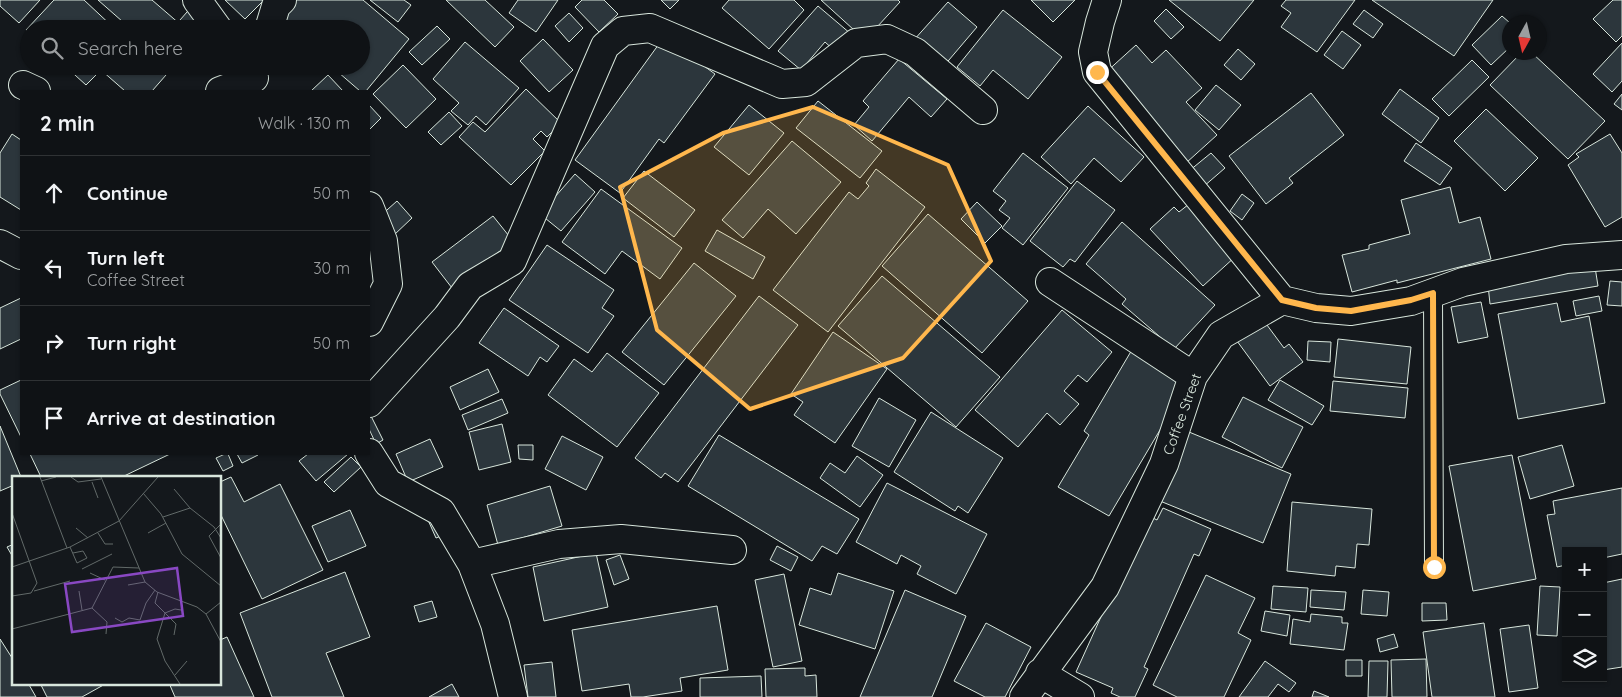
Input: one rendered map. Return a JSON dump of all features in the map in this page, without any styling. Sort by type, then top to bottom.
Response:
[{"type":"street","points":[[197,0],[211,20]]},
{"type":"street","points":[[272,20],[276,6],[282,0]]},
{"type":"street","points":[[1107,0],[1093,52],[1097,72],[1282,300],[1316,308],[1351,311],[1411,300],[1463,282],[1566,259],[1622,255]]},
{"type":"street","points":[[370,402],[447,317],[470,286],[512,261],[605,46],[623,30],[650,28],[782,84],[806,82],[856,43],[887,40],[915,52],[983,110]]},
{"type":"street","points":[[223,90],[258,76]]},
{"type":"street","points":[[370,208],[383,241],[388,284],[370,320]]},
{"type":"street","points":[[0,244],[20,254]]},
{"type":"street","points":[[1050,282],[1193,376]]},
{"type":"street","name":"Coffee Street","points":[[1024,697],[1105,587],[1164,464],[1193,376],[1221,335],[1282,300]]},
{"type":"street","points":[[370,455],[388,483],[441,512],[472,564],[496,624],[513,697]]},
{"type":"street","points":[[472,564],[559,544],[621,539],[732,550]]},
{"type":"street","points":[[1040,673],[1080,697]]},
{"type":"lane","points":[[1433,293],[1434,567]]},
{"type":"highlighted area","points":[[813,107],[948,165],[991,261],[903,358],[750,409],[657,330],[620,187],[723,133]]},
{"type":"building","points":[[0,0],[40,0],[19,23],[0,6]]},
{"type":"building","points":[[54,0],[84,0],[105,20],[35,20]]},
{"type":"building","points":[[98,0],[152,0],[175,20],[121,20]]},
{"type":"building","points":[[225,0],[262,0],[263,1],[245,19]]},
{"type":"building","points":[[290,0],[363,0],[409,39],[367,90],[359,90],[341,75],[370,75],[370,20],[285,20]]},
{"type":"building","points":[[370,0],[404,0],[411,5],[398,22]]},
{"type":"building","points":[[446,0],[485,0],[514,27],[495,47]]},
{"type":"building","points":[[518,0],[558,0],[536,32],[509,13]]},
{"type":"building","points":[[582,0],[604,0],[618,14],[599,32],[575,7]]},
{"type":"building","points":[[661,0],[679,0],[670,9]]},
{"type":"building","points":[[729,0],[794,0],[804,10],[769,49],[722,8]]},
{"type":"building","points":[[821,0],[898,0],[900,2],[865,40]]},
{"type":"building","points":[[1031,0],[1075,0],[1053,22]]},
{"type":"building","points":[[1169,0],[1254,0],[1220,41]]},
{"type":"building","points":[[1286,0],[1355,0],[1317,52],[1281,27],[1291,13],[1281,6]]},
{"type":"building","points":[[1372,0],[1493,0],[1454,56]]},
{"type":"building","points":[[1613,0],[1622,0],[1622,36],[1616,42],[1593,19]]},
{"type":"building","points":[[948,2],[977,27],[943,67],[913,41]]},
{"type":"building","points":[[194,4],[206,14],[201,20],[180,20]]},
{"type":"building","points":[[818,6],[851,34],[836,52],[825,42],[801,70],[778,51]]},
{"type":"building","points":[[1166,9],[1184,27],[1171,39],[1154,21]]},
{"type":"building","points":[[1003,10],[1062,57],[1028,99],[993,70],[980,86],[957,67]]},
{"type":"building","points":[[1364,10],[1383,24],[1373,38],[1353,24]]},
{"type":"building","points":[[569,13],[583,28],[569,42],[555,26]]},
{"type":"building","points":[[1502,16],[1502,55],[1491,65],[1472,45]]},
{"type":"building","points":[[437,26],[450,39],[422,65],[409,52]]},
{"type":"building","points":[[1342,31],[1361,45],[1343,69],[1324,55]]},
{"type":"building","points":[[664,37],[715,74],[664,143],[659,139],[620,193],[575,160]]},
{"type":"building","points":[[543,39],[573,70],[549,92],[520,61]]},
{"type":"building","points":[[465,42],[519,88],[486,125],[476,116],[468,125],[451,111],[459,103],[433,79]]},
{"type":"building","points":[[1622,43],[1622,81],[1612,92],[1593,74]]},
{"type":"building","points":[[1136,45],[1152,63],[1166,50],[1202,88],[1186,102],[1217,135],[1186,163],[1104,74]]},
{"type":"building","points":[[1238,49],[1255,64],[1241,80],[1224,65]]},
{"type":"building","points":[[899,59],[947,99],[931,117],[909,97],[872,141],[854,125],[869,107],[863,101]]},
{"type":"building","points":[[1472,60],[1489,77],[1449,116],[1432,99]]},
{"type":"building","points":[[1514,60],[1540,60],[1605,121],[1568,159],[1490,85]]},
{"type":"building","points":[[403,65],[436,99],[406,128],[373,94]]},
{"type":"building","points":[[75,75],[96,75],[86,85]]},
{"type":"building","points":[[107,75],[166,75],[153,90],[124,90]]},
{"type":"building","points":[[328,75],[342,90],[312,90]]},
{"type":"building","points":[[1216,85],[1241,105],[1219,130],[1195,110]]},
{"type":"building","points":[[526,89],[561,123],[547,137],[541,131],[533,139],[545,151],[511,185],[459,137],[473,122],[485,132]]},
{"type":"building","points":[[1400,89],[1439,118],[1421,143],[1382,114]]},
{"type":"building","points":[[1311,93],[1344,135],[1289,178],[1293,183],[1266,204],[1229,156]]},
{"type":"building","points":[[1622,94],[1622,110],[1614,104]]},
{"type":"building","points":[[818,101],[882,151],[860,178],[796,128]]},
{"type":"building","points":[[749,105],[784,133],[749,175],[714,147]]},
{"type":"building","points":[[370,106],[381,118],[370,129]]},
{"type":"building","points":[[1088,106],[1144,157],[1121,182],[1094,158],[1071,184],[1041,157]]},
{"type":"building","points":[[1486,109],[1538,158],[1505,191],[1454,141]]},
{"type":"building","points":[[449,112],[462,126],[441,145],[428,132]]},
{"type":"building","points":[[12,134],[20,139],[20,209],[0,197],[0,153]]},
{"type":"building","points":[[1610,134],[1622,153],[1622,217],[1605,227],[1568,165],[1579,157],[1576,154]]},
{"type":"building","points":[[792,141],[841,182],[796,234],[768,209],[743,238],[722,220]]},
{"type":"building","points":[[1416,143],[1452,168],[1440,185],[1404,161]]},
{"type":"building","points":[[1023,153],[1068,188],[1023,245],[1002,228],[1010,218],[999,210],[1006,201],[993,191]]},
{"type":"building","points":[[1211,153],[1225,168],[1203,187],[1189,171]]},
{"type":"building","points":[[876,169],[925,207],[828,332],[773,290],[849,192],[858,199],[869,186],[866,183]]},
{"type":"building","points":[[644,171],[695,210],[674,237],[623,198]]},
{"type":"building","points":[[575,174],[595,192],[561,231],[540,214]]},
{"type":"building","points":[[1077,181],[1115,210],[1075,262],[1070,259],[1063,267],[1030,241]]},
{"type":"building","points":[[1450,187],[1459,223],[1480,217],[1491,259],[1397,283],[1397,280],[1352,292],[1342,255],[1369,249],[1369,245],[1410,234],[1401,200]]},
{"type":"building","points":[[601,189],[682,248],[660,279],[622,251],[605,274],[562,242]]},
{"type":"building","points":[[1242,194],[1254,203],[1242,220],[1230,211]]},
{"type":"building","points":[[397,201],[412,218],[394,235],[378,218]]},
{"type":"building","points":[[977,202],[1002,226],[985,243],[961,219]]},
{"type":"building","points":[[1189,204],[1236,256],[1203,286],[1150,229],[1174,207],[1179,212]]},
{"type":"building","points":[[928,214],[1028,301],[982,353],[882,266]]},
{"type":"building","points":[[493,216],[513,241],[452,288],[432,262]]},
{"type":"building","points":[[1122,222],[1215,305],[1174,349],[1122,304],[1126,299],[1086,264]]},
{"type":"building","points":[[717,230],[765,257],[753,279],[705,251]]},
{"type":"building","points":[[547,245],[614,290],[602,308],[614,316],[588,353],[509,300]]},
{"type":"building","points":[[694,263],[736,296],[664,385],[622,352]]},
{"type":"building","points":[[1595,267],[1598,286],[1490,304],[1488,285]]},
{"type":"building","points":[[882,276],[1000,377],[956,427],[838,326]]},
{"type":"building","points":[[1610,281],[1622,282],[1622,306],[1607,305]]},
{"type":"building","points":[[759,296],[798,325],[678,482],[665,473],[661,478],[635,458]]},
{"type":"building","points":[[1599,296],[1602,311],[1576,316],[1573,301]]},
{"type":"building","points":[[20,298],[20,339],[0,349],[0,308]]},
{"type":"building","points":[[1481,302],[1488,337],[1458,343],[1451,307]]},
{"type":"building","points":[[1557,303],[1561,322],[1589,316],[1605,403],[1518,419],[1498,314]]},
{"type":"building","points":[[504,308],[559,346],[547,362],[540,357],[528,376],[479,343]]},
{"type":"building","points":[[1062,310],[1112,352],[1087,382],[1078,375],[1064,391],[1079,404],[1060,425],[1047,413],[1018,447],[975,410]]},
{"type":"building","points":[[1264,321],[1284,348],[1289,344],[1303,362],[1270,386],[1237,341]]},
{"type":"building","points":[[833,332],[887,369],[835,443],[794,415],[803,402],[791,394]]},
{"type":"building","points":[[1338,339],[1411,347],[1407,384],[1334,377]]},
{"type":"building","points":[[1308,341],[1331,342],[1330,362],[1307,360]]},
{"type":"building","points":[[1133,348],[1189,381],[1109,516],[1058,487],[1089,435],[1084,431]]},
{"type":"building","points":[[607,353],[659,393],[617,447],[548,395],[574,359],[592,372]]},
{"type":"building","points":[[488,369],[499,392],[460,410],[450,387]]},
{"type":"building","points":[[20,380],[20,435],[0,394],[0,390]]},
{"type":"building","points":[[1280,380],[1324,406],[1312,425],[1268,400]]},
{"type":"building","points":[[1333,381],[1408,388],[1405,418],[1330,411]]},
{"type":"building","points":[[1243,397],[1303,427],[1282,468],[1222,437]]},
{"type":"building","points":[[879,398],[916,420],[889,467],[852,446]]},
{"type":"building","points":[[502,399],[508,413],[468,430],[462,415]]},
{"type":"building","points":[[931,412],[1003,458],[968,513],[958,506],[955,511],[894,472]]},
{"type":"building","points":[[370,416],[383,440],[376,444],[370,431]]},
{"type":"building","points":[[502,424],[511,462],[479,470],[469,432]]},
{"type":"building","points":[[0,426],[21,476],[12,476],[12,486],[0,491]]},
{"type":"building","points":[[1189,432],[1291,474],[1263,543],[1160,501]]},
{"type":"building","points":[[719,435],[859,519],[837,554],[822,546],[812,561],[688,486]]},
{"type":"building","points":[[562,436],[603,457],[586,490],[545,469]]},
{"type":"building","points":[[430,439],[443,467],[408,482],[396,454]]},
{"type":"building","points":[[518,445],[533,445],[533,460],[519,459]]},
{"type":"building","points":[[1562,445],[1574,486],[1530,499],[1518,457]]},
{"type":"building","points":[[30,455],[168,455],[124,476],[41,476]]},
{"type":"building","points":[[228,455],[233,466],[223,471],[216,458]]},
{"type":"building","points":[[238,455],[258,455],[242,463]]},
{"type":"building","points":[[307,455],[347,455],[316,481],[299,461]]},
{"type":"building","points":[[1512,455],[1536,579],[1473,591],[1449,466]]},
{"type":"building","points":[[857,456],[883,475],[860,507],[820,478],[830,463],[845,473]]},
{"type":"building","points":[[351,457],[361,467],[334,492],[324,482]]},
{"type":"building","points":[[231,477],[244,502],[280,484],[323,570],[262,599],[221,515],[221,482]]},
{"type":"building","points":[[887,483],[987,534],[956,594],[917,574],[921,566],[901,555],[897,564],[856,542]]},
{"type":"building","points":[[550,486],[562,526],[498,545],[487,505]]},
{"type":"building","points":[[1622,488],[1622,554],[1607,557],[1607,547],[1562,547],[1562,566],[1557,567],[1547,515],[1555,514],[1553,501]]},
{"type":"building","points":[[1292,502],[1372,509],[1369,545],[1357,544],[1355,568],[1336,566],[1335,576],[1287,571]]},
{"type":"building","points":[[1163,508],[1211,529],[1199,556],[1194,554],[1144,667],[1148,669],[1135,697],[1120,697],[1111,693],[1113,688],[1076,672],[1147,515],[1157,520]]},
{"type":"building","points":[[350,510],[366,546],[328,562],[312,526]]},
{"type":"building","points":[[437,516],[446,534],[436,538],[428,520]]},
{"type":"building","points":[[12,545],[12,556],[7,547]]},
{"type":"building","points":[[777,546],[798,557],[791,571],[770,560]]},
{"type":"building","points":[[596,553],[608,607],[544,621],[533,567]]},
{"type":"building","points":[[620,555],[629,579],[614,585],[606,560]]},
{"type":"building","points":[[345,572],[370,637],[326,653],[344,697],[272,697],[240,613]]},
{"type":"building","points":[[838,573],[894,591],[875,649],[799,625],[810,588],[831,595]]},
{"type":"building","points":[[784,574],[802,661],[773,667],[755,580]]},
{"type":"building","points":[[1206,575],[1255,598],[1238,633],[1251,640],[1224,697],[1177,697],[1153,685]]},
{"type":"building","points":[[1622,579],[1622,667],[1607,669],[1607,592],[1607,582]]},
{"type":"building","points":[[1273,586],[1308,588],[1306,612],[1271,609]]},
{"type":"building","points":[[1540,586],[1560,587],[1557,636],[1537,635]]},
{"type":"building","points":[[905,590],[966,616],[932,697],[860,697]]},
{"type":"building","points":[[1311,590],[1346,592],[1344,610],[1310,607]]},
{"type":"building","points":[[1363,590],[1389,592],[1387,616],[1361,614]]},
{"type":"building","points":[[432,601],[437,617],[419,622],[414,606]]},
{"type":"building","points":[[1422,603],[1446,603],[1447,620],[1422,621]]},
{"type":"building","points":[[717,606],[728,670],[680,678],[682,691],[643,697],[631,697],[629,684],[582,691],[572,630]]},
{"type":"building","points":[[1265,611],[1290,615],[1287,636],[1261,631]]},
{"type":"building","points":[[1311,614],[1342,617],[1342,623],[1348,623],[1344,650],[1290,644],[1293,619],[1310,622]]},
{"type":"building","points":[[986,623],[1031,647],[1005,697],[985,697],[954,681]]},
{"type":"building","points":[[1484,623],[1495,697],[1432,697],[1423,632]]},
{"type":"building","points":[[1529,625],[1538,688],[1509,692],[1500,629]]},
{"type":"building","points":[[1394,634],[1398,647],[1380,652],[1377,639]]},
{"type":"building","points":[[227,637],[254,697],[175,697],[169,684],[221,684],[221,640]]},
{"type":"building","points":[[0,639],[12,658],[12,684],[29,684],[36,697],[0,697]]},
{"type":"building","points":[[1426,659],[1427,697],[1392,697],[1391,660]]},
{"type":"building","points":[[1346,660],[1362,660],[1362,676],[1346,676]]},
{"type":"building","points":[[1265,661],[1296,683],[1289,692],[1278,684],[1268,697],[1239,697]]},
{"type":"building","points":[[1369,661],[1388,661],[1387,697],[1368,697]]},
{"type":"building","points":[[552,662],[556,697],[528,697],[524,665]]},
{"type":"building","points":[[805,668],[805,676],[816,675],[817,697],[766,697],[765,669]]},
{"type":"building","points":[[761,676],[762,697],[700,697],[700,678]]},
{"type":"building","points":[[40,684],[105,684],[82,697],[47,697]]},
{"type":"building","points":[[452,684],[459,697],[429,697]]},
{"type":"building","points":[[1314,691],[1329,697],[1312,697]]},
{"type":"route","points":[[1097,72],[1282,300],[1316,308],[1351,311],[1411,300],[1433,293],[1434,567]]}]
